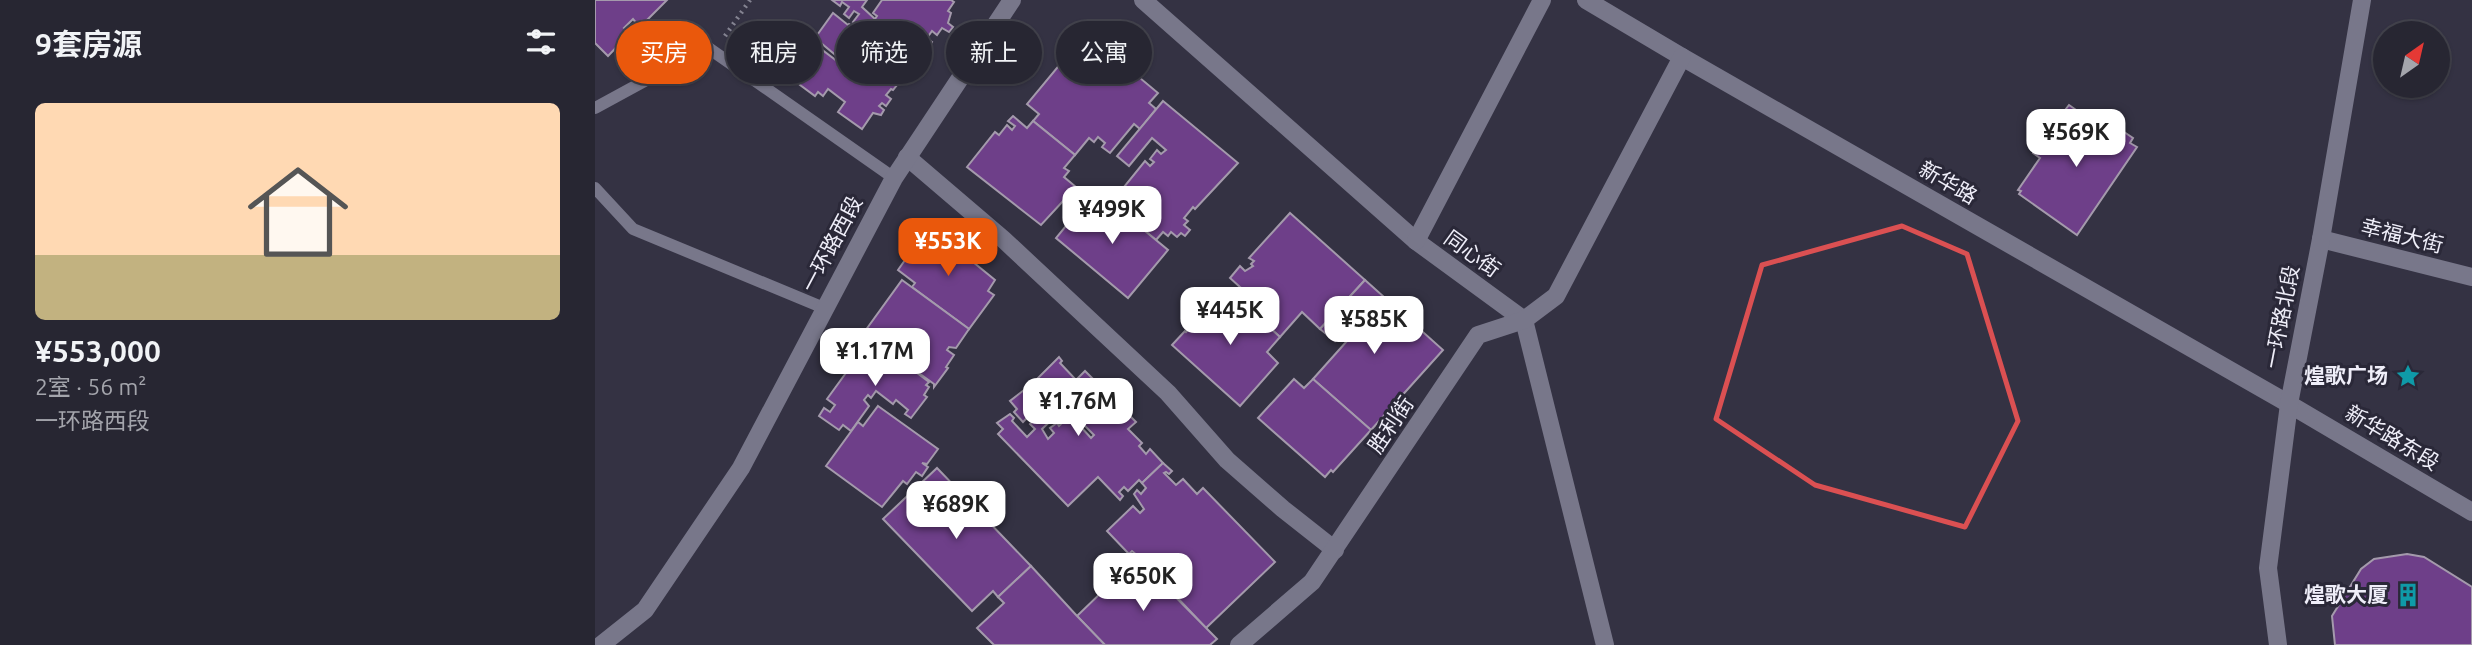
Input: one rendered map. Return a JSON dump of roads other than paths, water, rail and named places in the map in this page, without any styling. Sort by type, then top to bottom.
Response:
[{"type":"street","name":"一环路西段","points":[[600,640],[645,610],[741,468],[894,178],[1012,0]]},
{"type":"street","name":"同心街","points":[[1143,0],[1416,241],[1524,320]]},
{"type":"street","points":[[1416,241],[1542,0]]},
{"type":"street","name":"新华路","points":[[1586,0],[2289,404]]},
{"type":"street","name":"一环路北段","points":[[2278,645],[2268,568],[2289,404],[2321,239],[2362,0]]},
{"type":"street","name":"胜利街","points":[[1238,645],[1312,582],[1478,335],[1524,320],[1556,296],[1682,57]]},
{"type":"street","points":[[907,157],[1003,239],[1168,393],[1227,460],[1335,550]]},
{"type":"street","name":"幸福大街","points":[[2321,239],[2472,277]]},
{"type":"street","points":[[1524,320],[1605,645]]},
{"type":"street","name":"新华路东段","points":[[2289,404],[2472,512]]},
{"type":"lane","points":[[595,108],[707,47],[894,178]]},
{"type":"lane","points":[[595,188],[633,229],[824,308]]},
{"type":"place","name":"煌歌广场","points":[[2408,376]]},
{"type":"place","name":"煌歌大厦","points":[[2408,595]]}]
